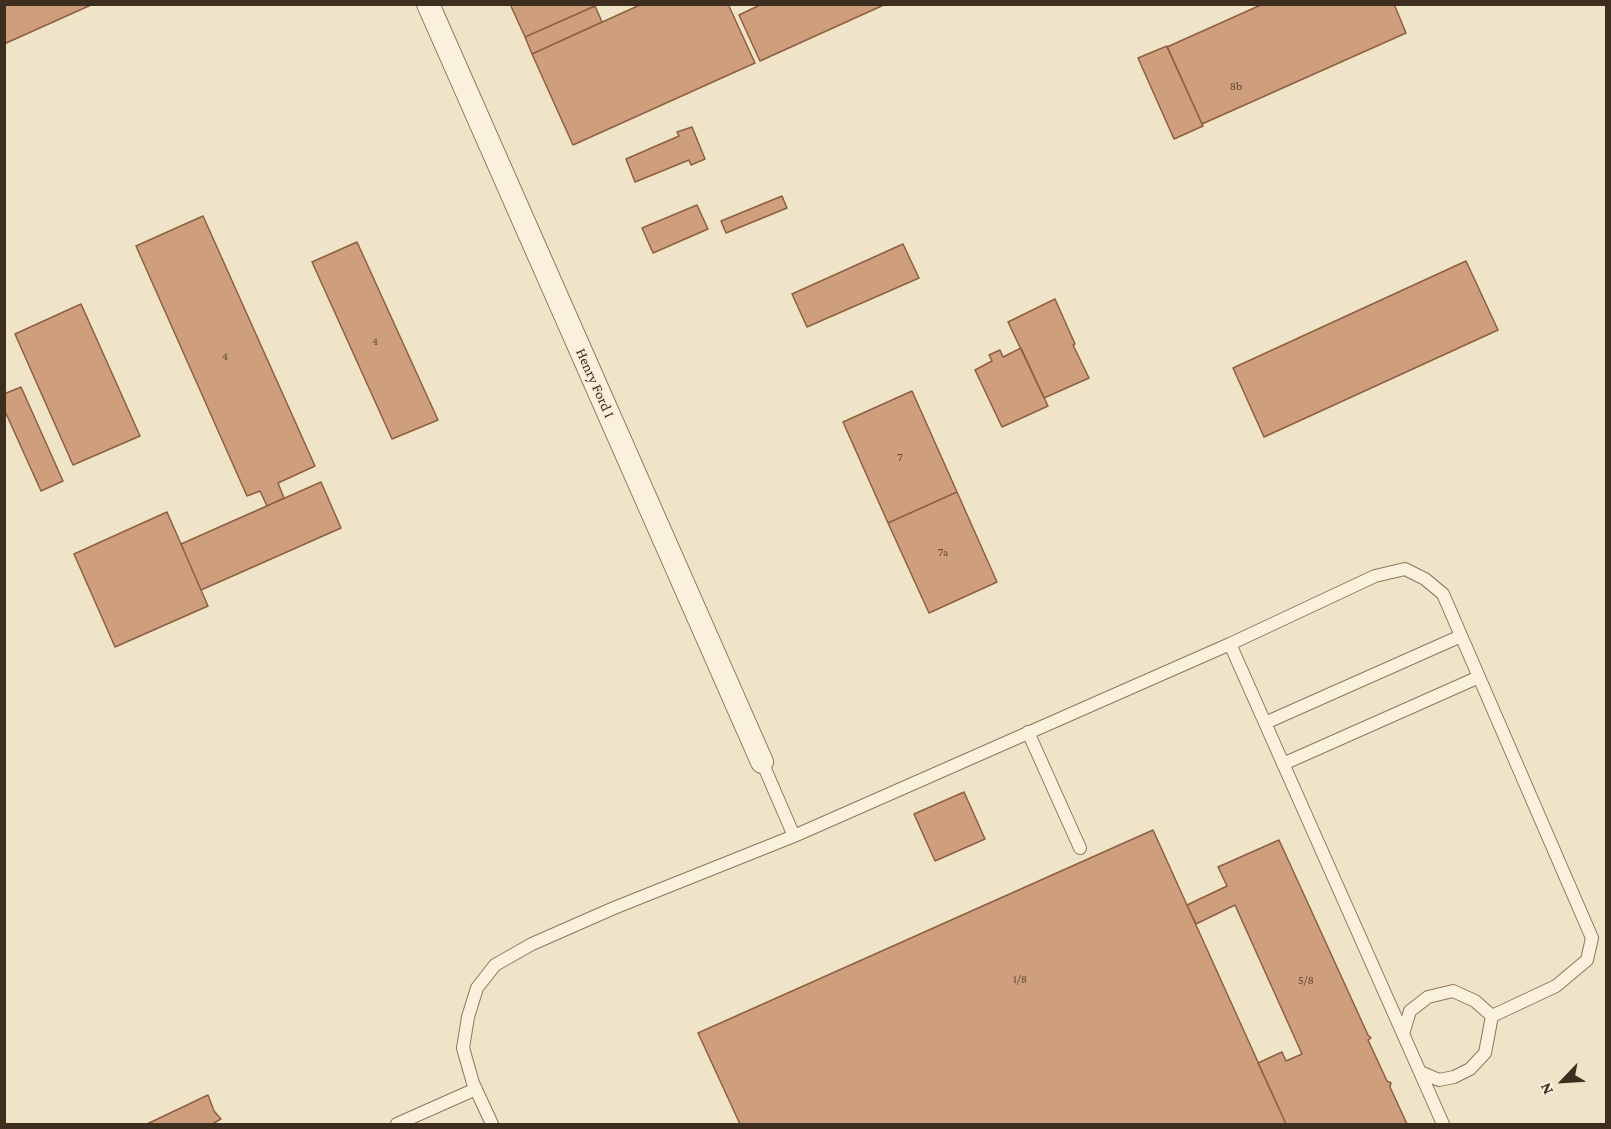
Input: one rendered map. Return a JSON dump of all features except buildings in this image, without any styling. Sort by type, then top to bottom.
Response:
[{"type":"street","name":"Henry Ford I","points":[[428,4],[762,762]]},
{"type":"lane","points":[[492,1125],[476,1089],[463,1048],[468,1017],[477,988],[495,965],[532,944],[614,908],[794,836],[1230,644],[1374,576],[1405,569],[1425,579],[1443,594],[1592,938],[1587,960],[1556,986],[1492,1016]]},
{"type":"lane","points":[[1265,723],[1461,636]]},
{"type":"lane","points":[[1230,644],[1443,1125]]},
{"type":"lane","points":[[1283,764],[1479,678]]},
{"type":"lane","points":[[1028,732],[1080,848]]},
{"type":"lane","points":[[762,762],[794,836]]},
{"type":"lane","points":[[1403,1034],[1410,1011],[1428,997],[1453,991],[1475,1001],[1492,1016]]},
{"type":"lane","points":[[1420,1072],[1439,1080],[1454,1077],[1470,1069],[1485,1053],[1492,1016]]},
{"type":"lane","points":[[397,1125],[476,1089]]}]
